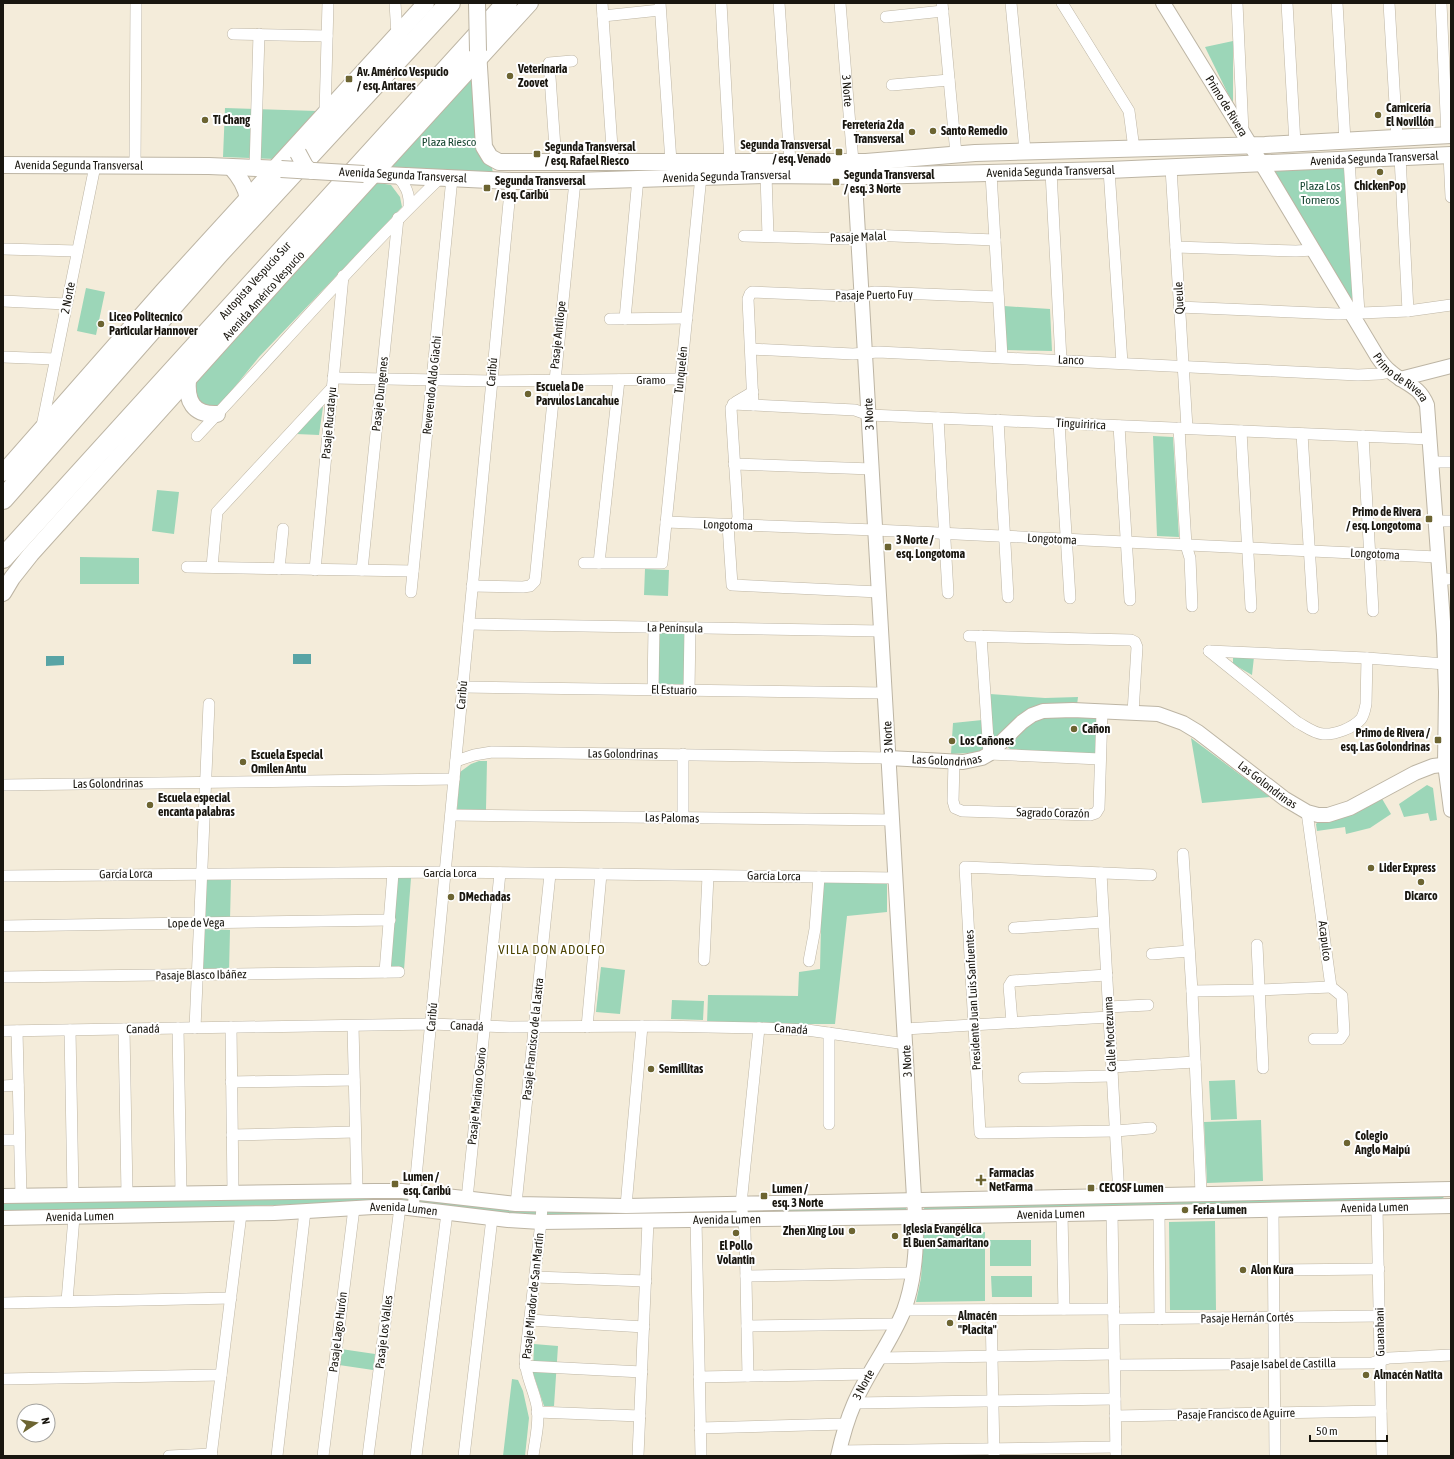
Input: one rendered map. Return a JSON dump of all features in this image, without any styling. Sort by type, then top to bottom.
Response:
[{"type":"highway","points":[[3,498],[220,252],[450,3]]},
{"type":"highway","name":"Autopista Vespucio Sur","points":[[3,558],[507,3]]},
{"type":"main road","points":[[3,473],[163,291],[248,199],[297,149],[325,114],[426,3]]},
{"type":"main road","name":"Avenida Segunda Transversal","points":[[477,3],[478,56],[484,143],[487,154],[499,162],[790,162],[854,169],[992,174],[1172,168],[1450,155]]},
{"type":"main road","name":"Avenida Américo Vespucio","points":[[4,595],[12,578],[31,554],[290,266],[369,174],[478,56],[530,3]]},
{"type":"main road","name":"Avenida Segunda Transversal","points":[[3,165],[231,167],[511,181],[575,181],[766,175],[854,169],[878,161],[956,154],[1134,149],[1247,140],[1295,144],[1449,136]]},
{"type":"main road","points":[[297,149],[305,166],[310,171]]},
{"type":"main road","points":[[231,167],[242,181],[247,192],[248,199]]},
{"type":"main road","points":[[188,379],[188,397],[194,407],[204,413],[217,414]]},
{"type":"street","points":[[135,166],[136,3]]},
{"type":"street","points":[[325,114],[328,3]]},
{"type":"street","points":[[395,3],[397,35]]},
{"type":"street","points":[[602,3],[613,162]]},
{"type":"street","points":[[723,3],[730,162]]},
{"type":"street","points":[[779,3],[790,162]]},
{"type":"street","name":"3 Norte","points":[[839,1453],[846,1424],[854,1403],[898,1324],[904,1310],[910,1293],[916,1247],[916,1217],[854,169],[840,3]]},
{"type":"street","points":[[1011,3],[1024,151]]},
{"type":"street","points":[[1062,3],[1129,111],[1134,149]]},
{"type":"street","name":"Primo de Rivera","points":[[1163,3],[1313,250],[1355,313],[1377,356],[1396,375],[1417,389],[1427,405],[1436,521],[1437,557],[1445,579],[1448,635],[1446,664],[1448,692],[1448,764],[1451,810]]},
{"type":"street","points":[[1237,3],[1247,140]]},
{"type":"street","points":[[1287,3],[1295,144]]},
{"type":"street","points":[[1337,3],[1345,141]]},
{"type":"street","points":[[1389,3],[1397,138]]},
{"type":"street","points":[[1441,3],[1449,136]]},
{"type":"street","points":[[602,16],[660,6],[671,162]]},
{"type":"street","points":[[886,17],[942,7],[956,154]]},
{"type":"street","points":[[233,34],[327,36]]},
{"type":"street","points":[[255,168],[259,34]]},
{"type":"street","points":[[556,162],[549,63],[572,61]]},
{"type":"street","points":[[892,85],[949,80]]},
{"type":"street","points":[[1450,155],[1451,197]]},
{"type":"street","points":[[1400,157],[1408,311]]},
{"type":"street","points":[[1349,160],[1355,313]]},
{"type":"street","name":"2 Norte","points":[[42,429],[95,166]]},
{"type":"street","name":"Queule","points":[[1172,168],[1183,365],[1186,545],[1190,558],[1192,606]]},
{"type":"street","points":[[1109,170],[1122,363]]},
{"type":"street","points":[[1051,172],[1061,360]]},
{"type":"street","points":[[992,174],[1002,357]]},
{"type":"street","points":[[766,175],[768,236]]},
{"type":"street","points":[[397,176],[404,183],[407,190],[409,207]]},
{"type":"street","name":"Tunquelén","points":[[599,563],[662,563],[701,176]]},
{"type":"street","points":[[197,436],[398,218],[409,207],[446,178]]},
{"type":"street","name":"Reverendo Aldo Giachi","points":[[411,592],[432,380],[446,178]]},
{"type":"street","points":[[625,319],[638,178]]},
{"type":"street","name":"Caribú","points":[[406,1208],[415,1193],[511,181]]},
{"type":"street","name":"Pasaje Antílope","points":[[472,586],[524,587],[532,584],[536,577],[554,380],[575,181]]},
{"type":"street","name":"Pasaje Dungenes","points":[[362,570],[398,218]]},
{"type":"street","name":"Pasaje Malal","points":[[744,236],[846,239],[869,235],[995,240]]},
{"type":"street","points":[[1176,247],[1296,251],[1313,250]]},
{"type":"street","points":[[3,249],[77,250]]},
{"type":"street","name":"Pasaje Rucatayu","points":[[315,570],[343,276]]},
{"type":"street","name":"Pasaje Puerto Fuy","points":[[751,349],[748,299],[750,294],[755,292],[848,296],[875,292],[998,297]]},
{"type":"street","points":[[3,301],[66,304]]},
{"type":"street","points":[[1180,307],[1332,314],[1408,311],[1451,305]]},
{"type":"street","points":[[610,319],[687,318]]},
{"type":"street","points":[[751,349],[753,405]]},
{"type":"street","name":"Lanco","points":[[751,349],[853,354],[878,352],[1396,375]]},
{"type":"street","points":[[3,357],[55,359]]},
{"type":"street","points":[[1396,375],[1429,371],[1451,366]]},
{"type":"street","points":[[1427,405],[1429,371]]},
{"type":"street","name":"Gramo","points":[[333,383],[382,379],[492,381],[680,379]]},
{"type":"street","points":[[584,563],[599,563],[619,380]]},
{"type":"street","points":[[212,567],[218,512],[333,383]]},
{"type":"street","points":[[753,392],[733,404],[731,408],[738,516],[732,525],[732,585],[879,592]]},
{"type":"street","name":"Tinguiririca","points":[[733,404],[855,410],[869,415],[1430,439]]},
{"type":"street","points":[[938,418],[948,593]]},
{"type":"street","points":[[998,420],[1008,597]]},
{"type":"street","points":[[1059,423],[1070,598]]},
{"type":"street","points":[[1120,426],[1130,600]]},
{"type":"street","points":[[1241,431],[1251,607]]},
{"type":"street","points":[[1302,434],[1313,608]]},
{"type":"street","points":[[1363,436],[1373,611]]},
{"type":"street","points":[[1431,462],[1451,462]]},
{"type":"street","points":[[734,464],[872,469]]},
{"type":"street","points":[[1436,521],[1451,521]]},
{"type":"street","name":"Longotoma","points":[[666,522],[876,530],[1437,557]]},
{"type":"street","points":[[279,569],[282,529]]},
{"type":"street","points":[[187,567],[413,572]]},
{"type":"street","name":"La Península","points":[[468,624],[882,632]]},
{"type":"street","points":[[653,690],[654,628]]},
{"type":"street","points":[[689,690],[690,628]]},
{"type":"street","points":[[969,636],[1130,640],[1135,642],[1137,647],[1133,713]]},
{"type":"street","points":[[981,636],[989,754],[1100,759]]},
{"type":"street","points":[[1367,658],[1366,704],[1365,712],[1361,719],[1354,725],[1343,730],[1322,734],[1310,730],[1297,722],[1209,651],[1367,658],[1446,664]]},
{"type":"street","name":"El Estuario","points":[[463,687],[885,693]]},
{"type":"street","points":[[195,1028],[206,784],[208,704]]},
{"type":"street","name":"Las Golondrinas","points":[[456,761],[474,755],[492,752],[683,754],[889,758],[954,762],[972,761],[989,754],[1032,715],[1043,711],[1074,710],[1158,714],[1183,723],[1198,732],[1285,799],[1307,812],[1318,815],[1328,815],[1340,812],[1415,773],[1433,766],[1448,764]]},
{"type":"street","name":"Sagrado Corazón","points":[[954,762],[953,801],[955,808],[962,811],[1096,814],[1099,808],[1102,712]]},
{"type":"street","points":[[683,754],[683,818]]},
{"type":"street","name":"Las Golondrinas","points":[[3,786],[454,780]]},
{"type":"street","name":"Acapulco","points":[[1307,812],[1331,987],[1342,996],[1344,1033],[1340,1039],[1314,1039]]},
{"type":"street","name":"Las Palomas","points":[[450,815],[893,820]]},
{"type":"street","points":[[1183,854],[1192,991],[1201,1193]]},
{"type":"street","name":"Presidente Juan Luis Sanfuentes","points":[[1100,873],[965,867],[980,1133],[1116,1131]]},
{"type":"street","name":"García Lorca","points":[[3,876],[445,872],[896,878]]},
{"type":"street","points":[[385,972],[393,873]]},
{"type":"street","name":"Pasaje Mariano Osorio","points":[[467,1199],[500,873]]},
{"type":"street","points":[[1100,873],[1151,875]]},
{"type":"street","name":"Calle Moctezuma","points":[[1100,873],[1119,1196]]},
{"type":"street","name":"Pasaje Francisco de la Lastra","points":[[516,1204],[550,874]]},
{"type":"street","points":[[587,1027],[601,874]]},
{"type":"street","points":[[704,960],[708,876]]},
{"type":"street","points":[[809,960],[814,929],[819,877]]},
{"type":"street","name":"Lope de Vega","points":[[3,926],[390,920]]},
{"type":"street","points":[[1014,928],[1104,922]]},
{"type":"street","points":[[1257,945],[1263,1068]]},
{"type":"street","points":[[1152,954],[1189,951]]},
{"type":"street","name":"Pasaje Blasco Ibáñez","points":[[3,977],[399,972]]},
{"type":"street","points":[[1012,1022],[1009,986],[1012,981],[1106,975]]},
{"type":"street","points":[[1192,991],[1331,987]]},
{"type":"street","points":[[905,1029],[1012,1022],[1109,1012],[1148,1004]]},
{"type":"street","name":"Canadá","points":[[3,1031],[431,1024],[484,1027],[642,1026],[759,1028],[829,1033],[906,1044]]},
{"type":"street","points":[[353,1026],[356,1191]]},
{"type":"street","points":[[626,1206],[642,1026]]},
{"type":"street","points":[[231,1027],[233,1193]]},
{"type":"street","points":[[178,1028],[181,1193]]},
{"type":"street","points":[[748,1376],[745,1231],[741,1204],[759,1028]]},
{"type":"street","points":[[124,1029],[127,1194]]},
{"type":"street","points":[[17,1030],[20,1196]]},
{"type":"street","points":[[70,1030],[72,1195]]},
{"type":"street","points":[[829,1033],[829,1124]]},
{"type":"street","points":[[1024,1078],[1112,1071],[1195,1062]]},
{"type":"street","points":[[231,1082],[354,1080]]},
{"type":"street","points":[[3,1086],[18,1085]]},
{"type":"street","points":[[1116,1131],[1151,1128]]},
{"type":"street","points":[[232,1135],[355,1132]]},
{"type":"street","points":[[3,1140],[19,1140]]},
{"type":"street","name":"Avenida Lumen","points":[[3,1196],[356,1191],[415,1193],[542,1206],[626,1206],[1451,1189]]},
{"type":"street","name":"Pasaje Mirador de San Martín","points":[[533,1456],[537,1412],[535,1400],[526,1373],[526,1354],[542,1206]]},
{"type":"street","name":"Avenida Lumen","points":[[3,1218],[241,1214],[354,1208],[406,1208],[541,1222],[916,1217],[1451,1206]]},
{"type":"street","name":"Pasaje Lago Hurón","points":[[323,1456],[354,1208]]},
{"type":"street","name":"Pasaje Los Valles","points":[[368,1456],[406,1208]]},
{"type":"street","name":"Guanahani","points":[[1378,1208],[1382,1456]]},
{"type":"street","points":[[1273,1210],[1275,1456]]},
{"type":"street","points":[[277,1456],[305,1211]]},
{"type":"street","points":[[1159,1212],[1160,1319]]},
{"type":"street","points":[[416,1456],[447,1213]]},
{"type":"street","points":[[839,1453],[1116,1451],[1112,1213]]},
{"type":"street","points":[[169,1456],[212,1455],[241,1214]]},
{"type":"street","points":[[1062,1214],[1064,1309]]},
{"type":"street","points":[[67,1301],[74,1217]]},
{"type":"street","points":[[464,1456],[492,1218]]},
{"type":"street","points":[[696,1220],[701,1456]]},
{"type":"street","points":[[638,1456],[648,1221]]},
{"type":"street","points":[[1274,1270],[1379,1269]]},
{"type":"street","points":[[746,1276],[913,1273]]},
{"type":"street","points":[[535,1276],[646,1281]]},
{"type":"street","points":[[3,1302],[231,1298]]},
{"type":"street","name":"Pasaje Hernán Cortés","points":[[904,1310],[1064,1309],[1160,1319],[1380,1316]]},
{"type":"street","points":[[991,1310],[994,1452]]},
{"type":"street","points":[[530,1320],[644,1327]]},
{"type":"street","points":[[747,1326],[898,1324]]},
{"type":"street","name":"Pasaje Isabel de Castilla","points":[[879,1358],[992,1356],[1274,1364],[1372,1363],[1389,1358],[1451,1356]]},
{"type":"street","points":[[526,1366],[642,1372]]},
{"type":"street","points":[[699,1377],[869,1374]]},
{"type":"street","points":[[3,1379],[221,1375]]},
{"type":"street","points":[[854,1403],[1115,1399]]},
{"type":"street","name":"Pasaje Francisco de Aguirre","points":[[1116,1416],[1382,1411]]},
{"type":"street","points":[[537,1412],[640,1416]]},
{"type":"street","points":[[700,1428],[846,1424]]},
{"type":"green space","points":[[1233,41],[1233,104],[1205,47]]},
{"type":"green space","name":"Plaza Riesco","points":[[473,71],[493,173],[384,169]]},
{"type":"green space","points":[[225,108],[317,111],[275,159],[223,157]]},
{"type":"green space","name":"Plaza Los Torneros","points":[[1346,162],[1354,301],[1344,291],[1271,167]]},
{"type":"green space","points":[[373,182],[391,185],[400,197],[402,207],[259,357],[220,405],[210,407],[199,403],[192,383]]},
{"type":"green space","points":[[86,288],[105,292],[96,335],[77,331]]},
{"type":"green space","points":[[1004,306],[1050,309],[1052,351],[1006,350]]},
{"type":"green space","points":[[324,400],[319,435],[296,434]]},
{"type":"green space","points":[[1153,436],[1173,437],[1179,537],[1157,536]]},
{"type":"green space","points":[[157,490],[179,492],[174,534],[152,531]]},
{"type":"green space","points":[[80,557],[139,558],[139,584],[80,584]]},
{"type":"green space","points":[[645,569],[669,570],[668,596],[644,595]]},
{"type":"green space","points":[[656,632],[686,632],[685,685],[656,685]]},
{"type":"green space","points":[[1233,657],[1254,657],[1252,675],[1233,664]]},
{"type":"green space","points":[[990,694],[1045,698],[1078,697],[1077,705],[1043,706],[983,752],[951,754],[953,723],[992,719]]},
{"type":"green space","points":[[1055,714],[1096,716],[1099,724],[1098,757],[1010,749],[1004,744],[1031,721]]},
{"type":"green space","points":[[1191,738],[1270,797],[1202,803]]},
{"type":"green space","points":[[479,761],[487,761],[486,810],[457,810],[460,772],[471,764]]},
{"type":"green space","points":[[1427,785],[1433,788],[1437,820],[1430,821],[1428,813],[1404,817],[1399,804]]},
{"type":"green space","points":[[1381,797],[1391,814],[1370,828],[1346,834],[1345,827],[1317,831],[1316,824],[1323,817]]},
{"type":"green space","points":[[395,876],[411,878],[404,970],[388,968]]},
{"type":"green space","points":[[204,877],[231,878],[230,920],[202,919]]},
{"type":"green space","points":[[822,881],[887,884],[887,912],[847,916],[835,1024],[707,1024],[708,995],[798,996],[799,972],[820,969]]},
{"type":"green space","points":[[203,929],[230,930],[229,972],[202,971]]},
{"type":"green space","points":[[601,967],[625,970],[620,1014],[596,1012]]},
{"type":"green space","points":[[672,1000],[704,1001],[703,1020],[671,1019]]},
{"type":"green space","points":[[1235,1080],[1237,1119],[1211,1120],[1209,1081]]},
{"type":"green space","points":[[1261,1120],[1263,1181],[1207,1183],[1204,1122]]},
{"type":"green space","points":[[1441,1194],[1444,1197],[1438,1202],[923,1213],[925,1205]]},
{"type":"green space","points":[[409,1197],[408,1203],[3,1212],[3,1202]]},
{"type":"green space","points":[[419,1198],[537,1210],[537,1216],[416,1204]]},
{"type":"green space","points":[[906,1206],[906,1214],[747,1217],[746,1210]]},
{"type":"green space","points":[[732,1207],[733,1214],[543,1218],[545,1212]]},
{"type":"green space","points":[[1215,1221],[1216,1310],[1170,1310],[1169,1222]]},
{"type":"green space","points":[[924,1232],[985,1232],[985,1301],[916,1302],[921,1278]]},
{"type":"green space","points":[[990,1240],[1031,1240],[1031,1266],[990,1266]]},
{"type":"green space","points":[[991,1276],[1032,1276],[1032,1297],[992,1297]]},
{"type":"green space","points":[[534,1344],[558,1346],[554,1406],[544,1406],[533,1373]]},
{"type":"green space","points":[[341,1349],[375,1354],[373,1370],[339,1365]]},
{"type":"green space","points":[[512,1379],[518,1380],[523,1391],[529,1418],[525,1456],[503,1456]]},
{"type":"water","points":[[293,654],[311,654],[311,664],[293,664]]},
{"type":"water","points":[[46,656],[64,656],[64,665],[46,666]]},
{"type":"place","name":"Veterinaria Zoovet","points":[[510,76]]},
{"type":"place","name":"Av. Américo Vespucio / esq. Antares","points":[[349,79]]},
{"type":"place","name":"Carnicería El Novillón","points":[[1378,115]]},
{"type":"place","name":"Ti Chang","points":[[205,120]]},
{"type":"place","name":"Santo Remedio","points":[[933,131]]},
{"type":"place","name":"Ferretería 2da Transversal","points":[[912,132]]},
{"type":"place","name":"Segunda Transversal / esq. Venado","points":[[839,152]]},
{"type":"place","name":"Segunda Transversal / esq. Rafael Riesco","points":[[537,154]]},
{"type":"place","name":"ChickenPop","points":[[1380,172]]},
{"type":"place","name":"Segunda Transversal / esq. 3 Norte","points":[[836,182]]},
{"type":"place","name":"Segunda Transversal / esq. Caribú","points":[[487,188]]},
{"type":"place","name":"Liceo Politecnico Particular Hannover","points":[[101,324]]},
{"type":"place","name":"Escuela De Parvulos Lancahue","points":[[528,394]]},
{"type":"place","name":"Primo de Rivera / esq. Longotoma","points":[[1429,519]]},
{"type":"place","name":"3 Norte / esq. Longotoma","points":[[888,547]]},
{"type":"place","name":"Cañon","points":[[1074,729]]},
{"type":"place","name":"Primo de Rivera / esq. Las Golondrinas","points":[[1438,740]]},
{"type":"place","name":"Los Cañones","points":[[952,741]]},
{"type":"place","name":"Escuela Especial Omilen Antu","points":[[243,762]]},
{"type":"place","name":"Escuela especial encanta palabras","points":[[150,805]]},
{"type":"place","name":"Lider Express","points":[[1371,868]]},
{"type":"place","name":"Dicarco","points":[[1421,882]]},
{"type":"place","name":"DMechadas","points":[[451,897]]},
{"type":"place","name":"Semillitas","points":[[651,1069]]},
{"type":"place","name":"Colegio Anglo Maipú","points":[[1347,1143]]},
{"type":"place","name":"Farmacias NetFarma","points":[[981,1180]]},
{"type":"place","name":"Lumen / esq. Caribú","points":[[395,1184]]},
{"type":"place","name":"CECOSF Lumen","points":[[1091,1188]]},
{"type":"place","name":"Lumen / esq. 3 Norte","points":[[764,1196]]},
{"type":"place","name":"Feria Lumen","points":[[1185,1210]]},
{"type":"place","name":"Zhen Xing Lou","points":[[852,1231]]},
{"type":"place","name":"El Pollo Volantin","points":[[736,1233]]},
{"type":"place","name":"Iglesia Evangélica El Buen Samaritano","points":[[895,1236]]},
{"type":"place","name":"Alon Kura","points":[[1243,1270]]},
{"type":"place","name":"Almacén \"Placita\"","points":[[950,1323]]},
{"type":"place","name":"Almacén Natita","points":[[1366,1375]]},
{"type":"district","name":"VILLA DON ADOLFO","points":[[552,949]]}]
